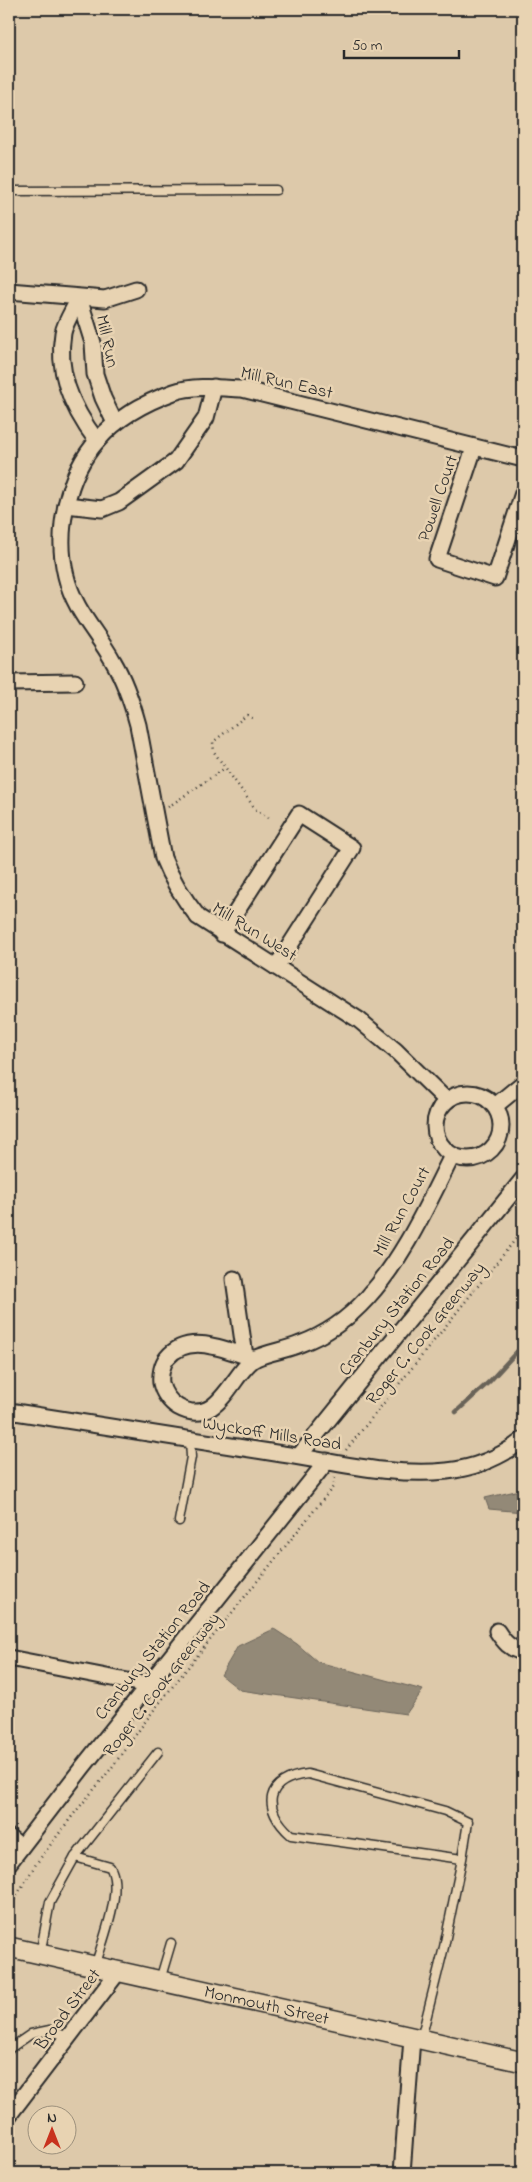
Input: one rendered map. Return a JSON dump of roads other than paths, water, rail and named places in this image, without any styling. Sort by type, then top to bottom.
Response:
[{"type":"street","points":[[11,290],[105,299],[136,289]]},
{"type":"street","name":"Mill Run","points":[[79,298],[93,343],[95,374],[103,398],[116,423]]},
{"type":"street","name":"Mill Run","points":[[79,298],[63,332],[63,363],[70,398],[80,419],[96,441]]},
{"type":"street","points":[[66,505],[102,509],[119,502],[176,460],[206,418],[214,387]]},
{"type":"street","name":"Mill Run East","points":[[73,598],[65,574],[63,543],[66,505],[77,472],[96,441],[116,423],[138,409],[175,392],[214,387],[242,388],[523,459]]},
{"type":"street","name":"Powell Court","points":[[474,448],[437,559],[494,578],[523,493]]},
{"type":"street","name":"Mill Run West","points":[[73,598],[123,680],[138,725],[163,858],[171,879],[198,917],[359,1020],[396,1051],[446,1100]]},
{"type":"street","points":[[9,683],[75,682]]},
{"type":"street","points":[[222,934],[299,814],[352,848],[276,967]]},
{"type":"street","points":[[495,1106],[523,1083]]},
{"type":"street","points":[[461,1094],[477,1094],[495,1106],[500,1115],[500,1134],[490,1151],[472,1159],[452,1156],[439,1142],[435,1134],[436,1116],[446,1100],[461,1094]]},
{"type":"street","name":"Mill Run Court","points":[[250,1357],[301,1344],[340,1322],[366,1299],[388,1274],[408,1243],[452,1156]]},
{"type":"street","name":"Cranbury Station Road","points":[[299,1456],[523,1179]]},
{"type":"street","points":[[234,1279],[250,1357],[216,1405],[207,1410],[195,1412],[183,1410],[166,1395],[161,1384],[163,1366],[173,1351],[193,1343],[250,1357]]},
{"type":"street","name":"Wyckoff Mills Road","points":[[9,1410],[327,1461],[417,1472],[448,1471],[480,1464],[512,1449],[523,1440]]},
{"type":"street","points":[[190,1439],[195,1412]]},
{"type":"street","name":"Cranbury Station Road","points":[[9,1863],[327,1461]]},
{"type":"street","points":[[497,1631],[505,1643],[515,1650],[523,1652]]},
{"type":"street","points":[[9,1658],[148,1685]]},
{"type":"street","points":[[9,1837],[21,1847]]},
{"type":"street","name":"Monmouth Street","points":[[9,1947],[523,2062]]},
{"type":"street","name":"Broad Street","points":[[9,2115],[118,1972]]},
{"type":"street","points":[[402,2173],[416,2038]]},
{"type":"lane","points":[[9,191],[276,190]]},
{"type":"lane","points":[[179,1522],[191,1457],[190,1439]]},
{"type":"lane","points":[[40,1955],[50,1902],[75,1857],[158,1752]]},
{"type":"lane","points":[[416,2038],[444,1947],[462,1859],[468,1822],[445,1810],[308,1774],[293,1776],[278,1784],[272,1796],[272,1811],[278,1823],[291,1835],[462,1859]]},
{"type":"lane","points":[[75,1857],[110,1867],[115,1875],[116,1889],[95,1967]]},
{"type":"lane","points":[[160,1981],[171,1943]]},
{"type":"lane","points":[[9,2050],[31,2034],[50,2030],[68,2037]]},
{"type":"waterway","points":[[456,1412],[490,1381],[523,1345]]}]
